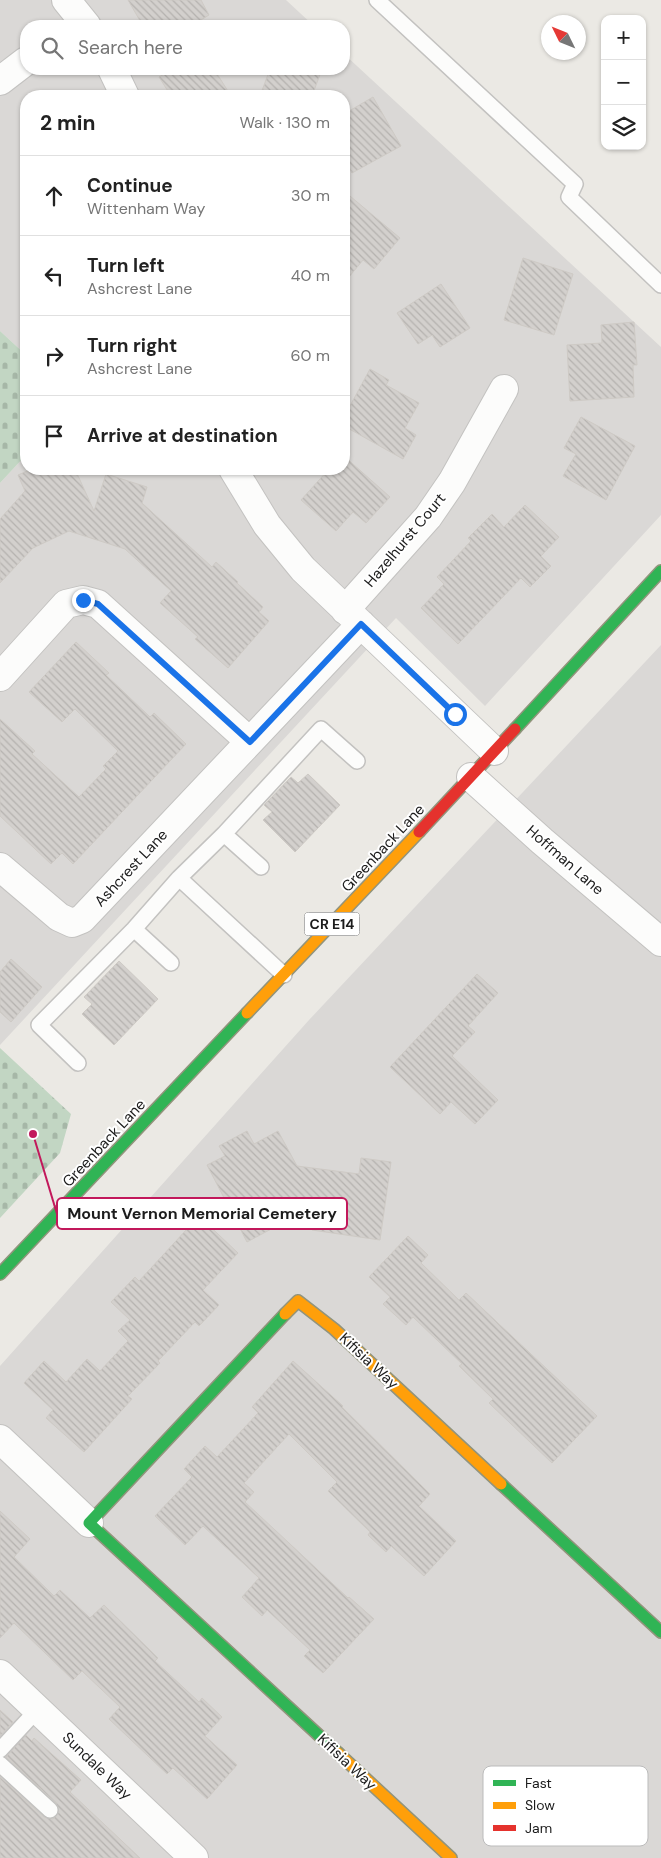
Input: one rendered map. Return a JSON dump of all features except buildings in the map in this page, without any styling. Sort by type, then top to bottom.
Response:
[{"type":"street","points":[[0,80],[20,65]]},
{"type":"street","points":[[115,75],[122,90]]},
{"type":"street","name":"Hazelhurst Court","points":[[353,617],[452,482],[504,389]]},
{"type":"street","points":[[237,475],[267,525],[303,569],[494,751]]},
{"type":"street","name":"Greenback Lane","points":[[0,1274],[471,777],[661,571]]},
{"type":"street","points":[[0,677],[66,604],[83,600],[98,604],[250,742]]},
{"type":"street","name":"Ashcrest Lane","points":[[0,867],[59,917],[72,923],[82,919],[250,742],[353,617]]},
{"type":"street","name":"Hoffman Lane","points":[[471,777],[542,841],[661,942]]},
{"type":"street","name":"Kifisia Way","points":[[89,1523],[298,1301],[334,1329],[661,1632]]},
{"type":"street","name":"Kifisia Way","points":[[0,1439],[451,1858]]},
{"type":"street","name":"Sundale Way","points":[[0,1674],[194,1858]]},
{"type":"lane","points":[[377,0],[575,184],[570,197],[661,284]]},
{"type":"lane","points":[[78,1063],[40,1025],[134,929],[179,878],[224,834],[321,729],[357,761]]},
{"type":"lane","points":[[224,834],[261,867]]},
{"type":"lane","points":[[179,878],[284,975]]},
{"type":"lane","points":[[134,929],[171,963]]},
{"type":"lane","points":[[0,1750],[38,1708]]},
{"type":"lane","points":[[0,1764],[50,1810]]},
{"type":"shaded area","points":[[0,0],[286,0],[308,20],[20,20],[20,75],[350,75],[350,60],[661,347],[661,515],[485,706],[396,618],[0,1045],[0,483],[20,461],[20,475],[350,475],[350,90],[20,90],[20,349],[0,331]]},
{"type":"shaded area","points":[[661,645],[661,1858],[0,1858],[0,1366],[309,1020]]},
{"type":"green space","points":[[0,331],[20,349],[20,461],[0,483]]},
{"type":"green space","points":[[0,1048],[71,1114],[60,1153],[0,1218]]},
{"type":"traffic: fast","points":[[515,729],[661,571]]},
{"type":"traffic: fast","points":[[0,1274],[247,1013]]},
{"type":"traffic: fast","points":[[285,1314],[89,1523],[338,1753]]},
{"type":"traffic: fast","points":[[501,1484],[661,1632]]},
{"type":"traffic: slow","points":[[247,1013],[419,832]]},
{"type":"traffic: slow","points":[[285,1314],[298,1301],[334,1329],[501,1484]]},
{"type":"traffic: slow","points":[[338,1753],[451,1858]]},
{"type":"traffic: jam","points":[[419,832],[515,729]]},
{"type":"place","name":"Mount Vernon Memorial Cemetery","points":[[33,1134]]},
{"type":"route","points":[[83,600],[98,604],[250,742],[361,624],[455,714]]}]
